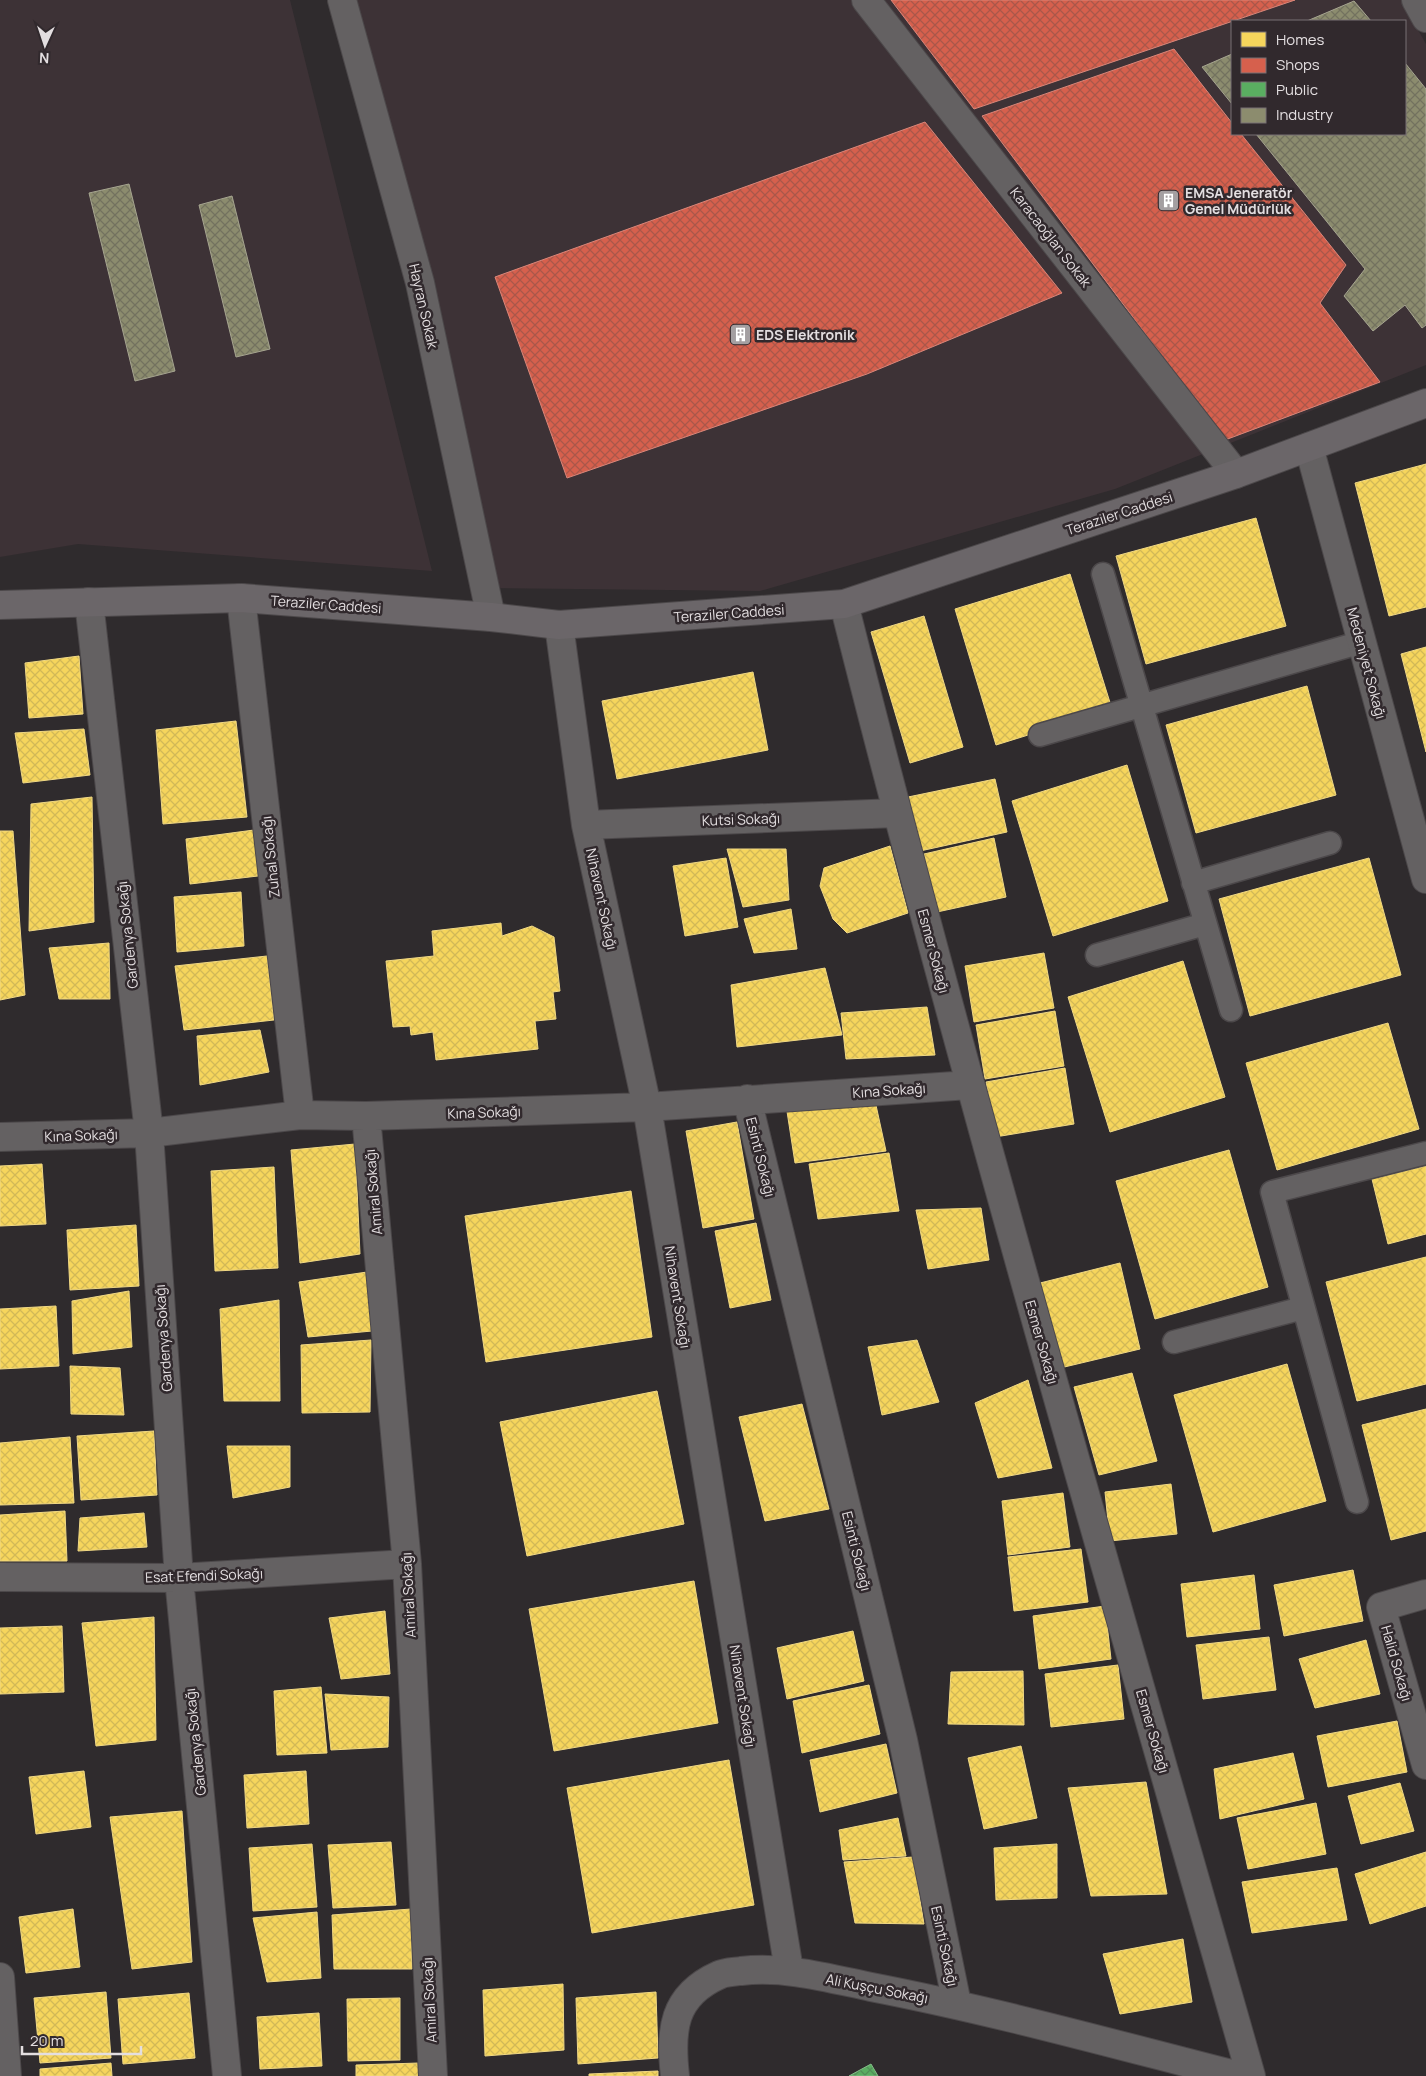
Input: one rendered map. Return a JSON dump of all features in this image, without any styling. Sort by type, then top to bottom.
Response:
[{"type":"main road","name":"Teraziler Caddesi","points":[[0,604],[241,598],[490,617],[560,625],[844,604],[1236,474],[1426,403]]},
{"type":"street","name":"Hayran Sokak","points":[[342,0],[420,283],[490,617]]},
{"type":"street","name":"Karacaoğlan Sokak","points":[[866,0],[1236,474]]},
{"type":"street","points":[[1416,0],[1426,18]]},
{"type":"street","name":"Medeniyet Sokağı","points":[[1309,447],[1426,879]]},
{"type":"street","name":"Zuhal Sokağı","points":[[241,598],[300,1115]]},
{"type":"street","name":"Gardenya Sokağı","points":[[90,602],[149,1132],[179,1578],[227,2076]]},
{"type":"street","name":"Esmer Sokağı","points":[[844,604],[896,813],[969,1084],[1251,2076]]},
{"type":"street","name":"Nihavent Sokağı","points":[[560,625],[586,825],[646,1106],[788,1970]]},
{"type":"street","name":"Kutsi Sokağı","points":[[586,825],[896,813]]},
{"type":"street","name":"Kına Sokağı","points":[[0,1137],[149,1132],[300,1115],[366,1116],[646,1106],[969,1084]]},
{"type":"street","name":"Esinti Sokağı","points":[[747,1099],[903,1740],[958,2004]]},
{"type":"street","name":"Amiral Sokağı","points":[[366,1116],[407,1564],[433,2076]]},
{"type":"street","name":"Esat Efendi Sokağı","points":[[0,1577],[179,1578],[407,1564]]},
{"type":"street","name":"Halid Sokağı","points":[[1426,1594],[1381,1607],[1426,1765]]},
{"type":"street","name":"Ali Kuşçu Sokağı","points":[[675,2076],[672,2049],[674,2023],[684,2003],[700,1984],[721,1974],[752,1970],[788,1970],[958,2004],[1239,2076]]},
{"type":"street","points":[[0,1977],[7,2076]]},
{"type":"lane","points":[[1103,574],[1231,1010]]},
{"type":"lane","points":[[1040,735],[1362,642]]},
{"type":"lane","points":[[1193,884],[1330,843]]},
{"type":"lane","points":[[1097,955],[1205,924]]},
{"type":"lane","points":[[1357,1502],[1272,1192],[1426,1153]]},
{"type":"lane","points":[[1174,1342],[1304,1308]]},
{"type":"shaded area","points":[[0,0],[290,0],[432,571],[78,544],[0,557]]},
{"type":"shaded area","points":[[343,0],[1401,0],[1426,44],[1426,365],[1115,489],[760,591],[492,588]]},
{"type":"building: Homes","points":[[1426,464],[1426,607],[1389,616],[1355,483]]},
{"type":"building: Homes","points":[[1256,518],[1286,626],[1146,664],[1116,556]]},
{"type":"building: Homes","points":[[1070,574],[1112,709],[996,745],[955,609]]},
{"type":"building: Homes","points":[[924,616],[963,747],[910,763],[871,632]]},
{"type":"building: Homes","points":[[1426,647],[1426,752],[1401,654]]},
{"type":"building: Homes","points":[[79,656],[83,714],[29,718],[25,663]]},
{"type":"building: Homes","points":[[753,672],[768,750],[617,779],[602,701]]},
{"type":"building: Homes","points":[[1307,686],[1336,795],[1196,833],[1166,725]]},
{"type":"building: Homes","points":[[236,721],[247,817],[163,824],[156,730]]},
{"type":"building: Homes","points":[[84,729],[90,775],[23,783],[15,733]]},
{"type":"building: Homes","points":[[1127,765],[1168,901],[1053,936],[1012,801]]},
{"type":"building: Homes","points":[[995,779],[1007,832],[920,851],[908,797]]},
{"type":"building: Homes","points":[[92,797],[94,922],[29,931],[31,804]]},
{"type":"building: Homes","points":[[254,830],[258,876],[190,884],[186,839]]},
{"type":"building: Homes","points":[[0,831],[13,831],[25,995],[0,1000]]},
{"type":"building: Homes","points":[[994,838],[1006,897],[937,912],[924,854]]},
{"type":"building: Homes","points":[[890,846],[908,913],[847,933],[833,919],[820,886],[824,868]]},
{"type":"building: Homes","points":[[727,849],[786,849],[789,900],[743,907]]},
{"type":"building: Homes","points":[[726,858],[738,927],[685,936],[673,866]]},
{"type":"building: Homes","points":[[1369,858],[1401,975],[1250,1016],[1219,899]]},
{"type":"building: Homes","points":[[241,892],[244,946],[177,952],[174,897]]},
{"type":"building: Homes","points":[[791,909],[797,949],[754,953],[744,919]]},
{"type":"building: Homes","points":[[501,923],[502,936],[532,926],[554,937],[560,991],[553,992],[556,1019],[535,1021],[538,1049],[436,1060],[433,1032],[411,1035],[410,1026],[393,1027],[386,961],[434,956],[432,931]]},
{"type":"building: Homes","points":[[109,943],[110,999],[59,999],[49,948]]},
{"type":"building: Homes","points":[[1044,953],[1054,1008],[974,1022],[965,966]]},
{"type":"building: Homes","points":[[267,956],[274,1020],[184,1030],[175,966]]},
{"type":"building: Homes","points":[[1183,961],[1225,1097],[1110,1132],[1068,997]]},
{"type":"building: Homes","points":[[825,968],[842,1035],[737,1047],[731,985]]},
{"type":"building: Homes","points":[[927,1007],[935,1055],[846,1059],[841,1013]]},
{"type":"building: Homes","points":[[1055,1011],[1064,1066],[985,1079],[976,1025]]},
{"type":"building: Homes","points":[[1388,1023],[1419,1129],[1277,1170],[1246,1063]]},
{"type":"building: Homes","points":[[260,1030],[269,1072],[200,1085],[197,1036]]},
{"type":"building: Homes","points":[[1065,1068],[1074,1124],[995,1137],[986,1082]]},
{"type":"building: Homes","points":[[874,1096],[886,1151],[795,1163],[786,1105]]},
{"type":"building: Homes","points":[[737,1122],[754,1219],[703,1228],[686,1131]]},
{"type":"building: Homes","points":[[355,1144],[360,1254],[300,1263],[291,1150]]},
{"type":"building: Homes","points":[[1229,1150],[1268,1287],[1155,1319],[1116,1181]]},
{"type":"building: Homes","points":[[889,1153],[899,1211],[818,1219],[809,1164]]},
{"type":"building: Homes","points":[[42,1164],[46,1224],[0,1226],[0,1166]]},
{"type":"building: Homes","points":[[1426,1166],[1426,1234],[1388,1244],[1372,1179]]},
{"type":"building: Homes","points":[[274,1167],[278,1268],[215,1271],[211,1171]]},
{"type":"building: Homes","points":[[631,1191],[652,1337],[486,1362],[465,1216]]},
{"type":"building: Homes","points":[[981,1208],[989,1260],[928,1269],[916,1210]]},
{"type":"building: Homes","points":[[756,1223],[771,1300],[730,1308],[715,1231]]},
{"type":"building: Homes","points":[[136,1225],[139,1286],[70,1290],[67,1230]]},
{"type":"building: Homes","points":[[1426,1257],[1426,1384],[1357,1401],[1326,1282]]},
{"type":"building: Homes","points":[[1120,1263],[1140,1349],[1056,1369],[1036,1284]]},
{"type":"building: Homes","points":[[367,1272],[372,1331],[308,1337],[299,1282]]},
{"type":"building: Homes","points":[[129,1291],[132,1347],[73,1354],[72,1301]]},
{"type":"building: Homes","points":[[279,1300],[280,1401],[224,1401],[220,1309]]},
{"type":"building: Homes","points":[[56,1306],[59,1366],[0,1369],[0,1309]]},
{"type":"building: Homes","points":[[371,1340],[370,1412],[302,1413],[301,1345]]},
{"type":"building: Homes","points":[[917,1340],[939,1402],[882,1415],[868,1347]]},
{"type":"building: Homes","points":[[1287,1364],[1326,1501],[1213,1532],[1174,1395]]},
{"type":"building: Homes","points":[[70,1366],[120,1368],[124,1415],[71,1414]]},
{"type":"building: Homes","points":[[1132,1373],[1157,1461],[1099,1475],[1074,1387]]},
{"type":"building: Homes","points":[[1028,1380],[1052,1468],[998,1478],[975,1403]]},
{"type":"building: Homes","points":[[657,1391],[684,1524],[527,1556],[500,1422]]},
{"type":"building: Homes","points":[[802,1404],[829,1509],[765,1521],[739,1417]]},
{"type":"building: Homes","points":[[1426,1409],[1426,1531],[1391,1540],[1362,1425]]},
{"type":"building: Homes","points":[[154,1431],[157,1495],[81,1500],[77,1436]]},
{"type":"building: Homes","points":[[70,1437],[74,1503],[0,1505],[0,1443]]},
{"type":"building: Homes","points":[[227,1446],[290,1446],[290,1487],[233,1498]]},
{"type":"building: Homes","points":[[1171,1484],[1177,1534],[1110,1541],[1105,1492]]},
{"type":"building: Homes","points":[[1063,1493],[1070,1547],[1008,1555],[1002,1501]]},
{"type":"building: Homes","points":[[65,1511],[67,1561],[0,1561],[0,1515]]},
{"type":"building: Homes","points":[[144,1513],[147,1547],[78,1551],[80,1518]]},
{"type":"building: Homes","points":[[1081,1549],[1088,1602],[1014,1611],[1008,1557]]},
{"type":"building: Homes","points":[[1353,1570],[1363,1621],[1284,1636],[1274,1585]]},
{"type":"building: Homes","points":[[1254,1575],[1260,1629],[1187,1637],[1181,1584]]},
{"type":"building: Homes","points":[[694,1581],[718,1723],[554,1751],[529,1609]]},
{"type":"building: Homes","points":[[1105,1606],[1111,1659],[1039,1669],[1033,1616]]},
{"type":"building: Homes","points":[[385,1611],[390,1674],[341,1679],[329,1618]]},
{"type":"building: Homes","points":[[154,1617],[156,1740],[96,1746],[82,1623]]},
{"type":"building: Homes","points":[[62,1626],[64,1692],[0,1694],[0,1628]]},
{"type":"building: Homes","points":[[853,1631],[864,1681],[787,1699],[777,1648]]},
{"type":"building: Homes","points":[[1269,1637],[1276,1690],[1203,1699],[1196,1645]]},
{"type":"building: Homes","points":[[1366,1640],[1380,1694],[1315,1708],[1299,1659]]},
{"type":"building: Homes","points":[[1118,1665],[1124,1719],[1051,1727],[1045,1674]]},
{"type":"building: Homes","points":[[1023,1671],[1024,1725],[948,1724],[951,1672]]},
{"type":"building: Homes","points":[[869,1685],[880,1734],[802,1753],[793,1701]]},
{"type":"building: Homes","points":[[321,1687],[327,1753],[277,1755],[274,1691]]},
{"type":"building: Homes","points":[[325,1694],[389,1697],[388,1747],[331,1750]]},
{"type":"building: Homes","points":[[1397,1721],[1407,1772],[1328,1787],[1317,1736]]},
{"type":"building: Homes","points":[[886,1744],[897,1793],[820,1812],[810,1760]]},
{"type":"building: Homes","points":[[1021,1746],[1037,1818],[984,1829],[968,1758]]},
{"type":"building: Homes","points":[[1293,1753],[1304,1799],[1220,1819],[1214,1769]]},
{"type":"building: Homes","points":[[729,1760],[754,1905],[592,1933],[567,1788]]},
{"type":"building: Homes","points":[[84,1771],[91,1827],[36,1834],[29,1777]]},
{"type":"building: Homes","points":[[306,1771],[309,1824],[247,1828],[244,1775]]},
{"type":"building: Homes","points":[[1146,1782],[1167,1894],[1091,1896],[1068,1788]]},
{"type":"building: Homes","points":[[1400,1783],[1414,1831],[1361,1844],[1348,1796]]},
{"type":"building: Homes","points":[[1316,1803],[1326,1854],[1248,1869],[1237,1818]]},
{"type":"building: Homes","points":[[182,1811],[192,1962],[132,1969],[110,1817]]},
{"type":"building: Homes","points":[[898,1818],[906,1856],[843,1860],[839,1830]]},
{"type":"building: Homes","points":[[391,1842],[396,1905],[333,1908],[328,1845]]},
{"type":"building: Homes","points":[[312,1844],[317,1907],[253,1911],[249,1848]]},
{"type":"building: Homes","points":[[1057,1844],[1057,1898],[996,1900],[994,1848]]},
{"type":"building: Homes","points":[[1426,1852],[1426,1906],[1370,1924],[1355,1874]]},
{"type":"building: Homes","points":[[913,1857],[924,1924],[855,1923],[844,1862]]},
{"type":"building: Homes","points":[[1337,1868],[1347,1920],[1252,1933],[1242,1882]]},
{"type":"building: Homes","points":[[73,1909],[80,1967],[26,1973],[19,1917]]},
{"type":"building: Homes","points":[[411,1909],[412,1969],[334,1969],[332,1915]]},
{"type":"building: Homes","points":[[317,1912],[321,1978],[267,1982],[253,1918]]},
{"type":"building: Homes","points":[[1183,1939],[1192,2002],[1120,2014],[1103,1954]]},
{"type":"building: Homes","points":[[563,1984],[564,2050],[485,2056],[483,1990]]},
{"type":"building: Homes","points":[[106,1992],[111,2058],[40,2063],[34,1998]]},
{"type":"building: Homes","points":[[656,1992],[658,2058],[578,2064],[576,1998]]},
{"type":"building: Homes","points":[[189,1993],[195,2058],[123,2064],[118,1999]]},
{"type":"building: Homes","points":[[400,1998],[400,2060],[348,2061],[347,1999]]},
{"type":"building: Homes","points":[[319,2013],[322,2066],[260,2069],[257,2017]]},
{"type":"building: Homes","points":[[111,2063],[112,2076],[40,2076],[40,2069]]},
{"type":"building: Homes","points":[[419,2063],[419,2076],[356,2076],[356,2065]]},
{"type":"building: Homes","points":[[658,2071],[658,2076],[589,2076],[589,2074]]},
{"type":"building: Shops","points":[[891,0],[1295,0],[1236,20],[1231,20],[1231,22],[974,109]]},
{"type":"building: Shops","name":"EMSA Jeneratör Genel Müdürlük","points":[[1174,49],[1231,122],[1231,135],[1242,135],[1346,265],[1320,303],[1380,382],[1225,440],[982,116]]},
{"type":"building: Shops","name":"EDS Elektronik","points":[[925,122],[1062,293],[867,374],[567,478],[495,277]]},
{"type":"building: Public","points":[[871,2064],[878,2076],[849,2076]]},
{"type":"building: Industry","points":[[1354,1],[1370,20],[1309,20]]},
{"type":"building: Industry","points":[[1231,54],[1231,103],[1202,67]]},
{"type":"building: Industry","points":[[1406,64],[1426,89],[1426,325],[1422,328],[1405,305],[1373,331],[1344,296],[1365,269],[1257,135],[1406,135]]},
{"type":"building: Industry","points":[[129,184],[175,371],[135,381],[89,193]]},
{"type":"building: Industry","points":[[232,196],[270,349],[236,357],[199,205]]},
{"type":"place","name":"EMSA Jeneratör Genel Müdürlük","points":[[1169,200]]},
{"type":"place","name":"EDS Elektronik","points":[[740,334]]}]
